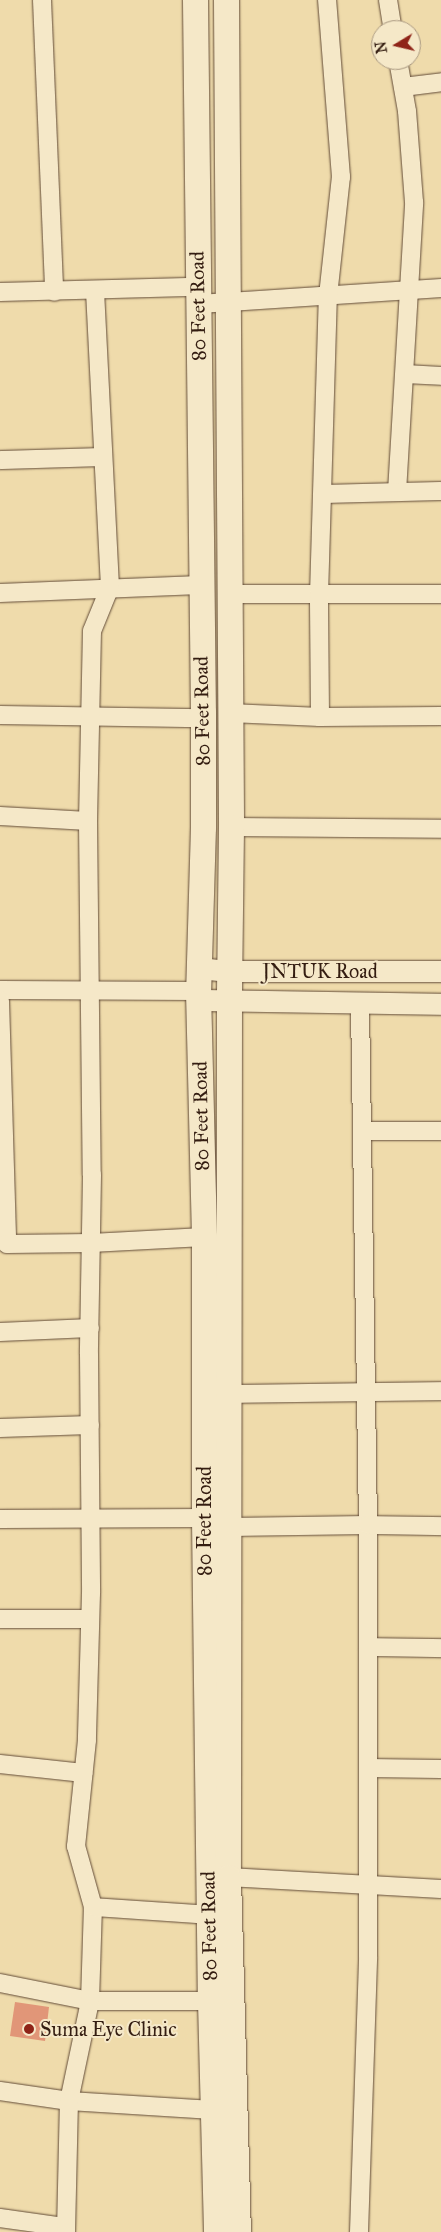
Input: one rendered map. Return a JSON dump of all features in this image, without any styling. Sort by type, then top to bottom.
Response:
[{"type":"main road","name":"80 Feet Road","points":[[195,0],[203,827],[199,986],[204,1237],[204,1518],[210,2001],[216,2232]]},
{"type":"main road","name":"80 Feet Road","points":[[226,0],[232,827],[229,971],[228,1877],[238,2232]]},
{"type":"street","points":[[42,0],[54,292]]},
{"type":"street","points":[[320,717],[319,595],[328,296],[341,178],[326,0]]},
{"type":"street","points":[[388,0],[391,20]]},
{"type":"street","points":[[397,492],[414,202],[400,70]]},
{"type":"street","points":[[403,87],[441,82]]},
{"type":"street","points":[[0,292],[95,292],[198,296],[229,302],[441,288]]},
{"type":"street","points":[[0,2218],[65,2229],[69,2102],[90,2001],[93,1907],[76,1846],[87,1740],[90,1619],[91,1243],[88,821],[92,631],[110,587],[95,292]]},
{"type":"street","points":[[405,374],[441,376]]},
{"type":"street","points":[[0,460],[102,457]]},
{"type":"street","points":[[323,494],[441,491]]},
{"type":"street","points":[[0,593],[110,587],[200,585]]},
{"type":"street","points":[[230,594],[441,594]]},
{"type":"street","points":[[230,713],[320,717],[441,716]]},
{"type":"street","points":[[0,715],[202,718]]},
{"type":"street","points":[[0,816],[88,821]]},
{"type":"street","points":[[232,827],[441,829]]},
{"type":"street","name":"JNTUK Road","points":[[199,986],[229,971],[441,971]]},
{"type":"street","points":[[0,990],[89,990],[199,986]]},
{"type":"street","name":"JNTUK Road","points":[[199,986],[229,1001],[441,1004]]},
{"type":"street","points":[[0,1002],[3,1244],[91,1243],[204,1237]]},
{"type":"street","points":[[359,2232],[368,1957],[366,1886],[368,1768],[367,1390],[360,1004]]},
{"type":"street","points":[[363,1131],[441,1131]]},
{"type":"street","points":[[0,1332],[90,1328]]},
{"type":"street","points":[[229,1394],[367,1390],[441,1391]]},
{"type":"street","points":[[0,1428],[90,1425]]},
{"type":"street","points":[[0,1519],[204,1518],[229,1526],[441,1526]]},
{"type":"street","points":[[0,1618],[90,1619]]},
{"type":"street","points":[[368,1647],[441,1648]]},
{"type":"street","points":[[0,1764],[84,1773]]},
{"type":"street","points":[[368,1768],[441,1769]]},
{"type":"street","points":[[228,1877],[441,1889]]},
{"type":"street","points":[[93,1907],[210,1915]]},
{"type":"street","points":[[0,1983],[90,2001],[210,2001]]},
{"type":"street","points":[[0,2091],[69,2102],[213,2110]]},
{"type":"building","points":[[15,2002],[49,2007],[45,2041],[10,2036]]},
{"type":"place","name":"Suma Eye Clinic","points":[[29,2029]]}]
